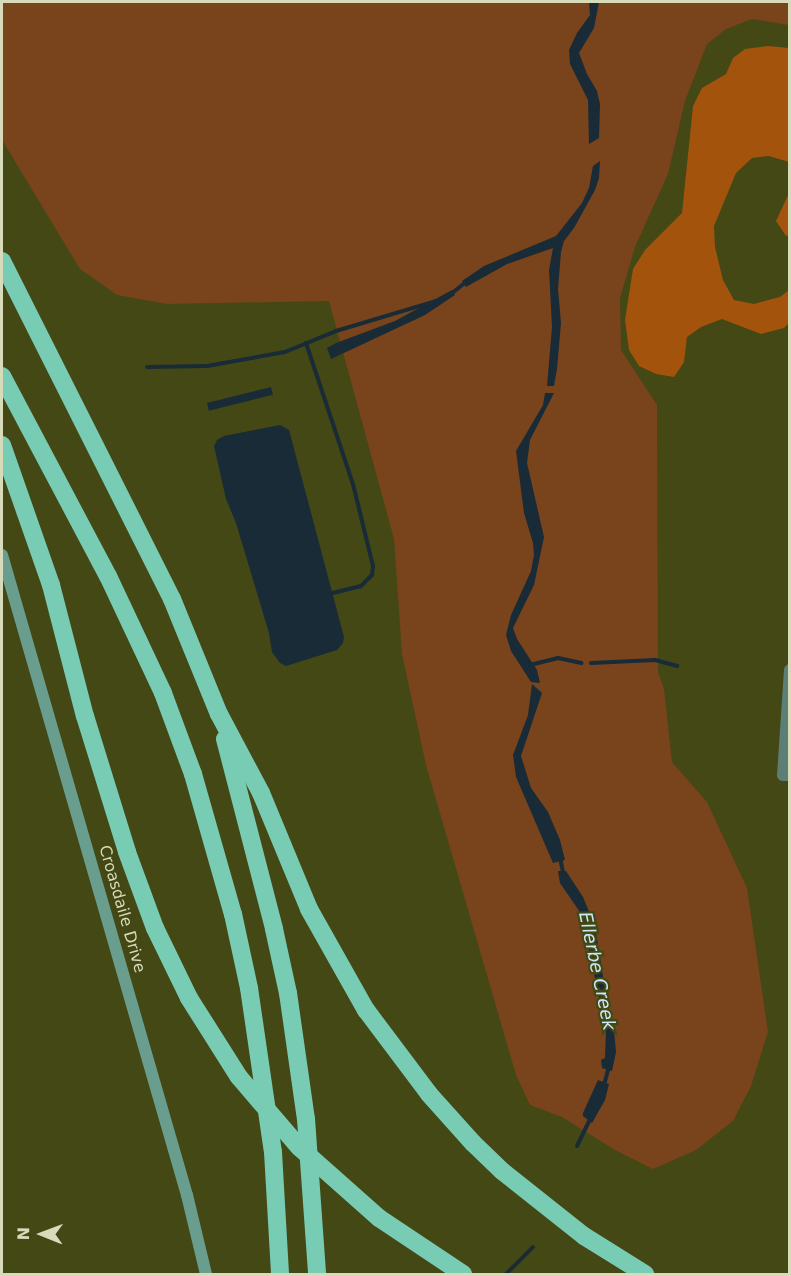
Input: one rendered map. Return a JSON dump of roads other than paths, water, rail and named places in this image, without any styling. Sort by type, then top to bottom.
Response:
[{"type":"highway","points":[[2,261],[159,572],[219,714],[261,793],[298,885],[325,941],[381,1033],[429,1094],[502,1171],[584,1236],[645,1274]]},
{"type":"highway","points":[[2,376],[108,576],[163,693],[196,785],[232,914],[261,1057],[273,1152],[280,1275]]},
{"type":"highway","points":[[2,445],[51,585],[85,716],[141,891],[174,969],[208,1030],[239,1077],[299,1147],[380,1218],[463,1275]]},
{"type":"highway","points":[[219,714],[267,899],[288,993],[306,1119],[317,1275]]},
{"type":"street","name":"Croasdaile Drive","points":[[2,555],[187,1195],[206,1275]]},
{"type":"street","points":[[786,775],[789,670]]},
{"type":"water","points":[[589,2],[599,2],[594,28],[579,53],[597,91],[600,104],[599,138],[589,144],[588,100],[570,64],[569,50],[577,33],[590,15]]},
{"type":"water","points":[[600,161],[599,178],[595,190],[564,241],[561,252],[558,289],[561,323],[557,369],[554,386],[547,386],[552,327],[549,270],[553,248],[507,264],[466,287],[462,281],[484,266],[556,236],[582,203],[589,188],[593,166]]},
{"type":"water","points":[[452,290],[455,295],[425,315],[331,359],[327,348],[395,321]]},
{"type":"water","points":[[271,387],[273,395],[209,411],[207,403]]},
{"type":"water","points":[[545,393],[554,393],[530,440],[527,463],[544,537],[534,585],[513,628],[517,639],[537,670],[540,683],[531,682],[511,651],[506,635],[511,615],[531,571],[534,555],[533,543],[524,513],[516,451],[543,405]]},
{"type":"water","points":[[280,425],[289,430],[344,637],[343,643],[337,650],[286,666],[280,663],[272,652],[269,633],[236,523],[226,499],[214,446],[217,440],[224,436]]},
{"type":"water","points":[[532,684],[542,693],[521,756],[531,788],[548,812],[560,840],[565,860],[553,863],[516,777],[513,755],[528,715]]},
{"type":"water","points":[[558,871],[566,871],[583,897],[595,926],[607,1002],[614,1030],[616,1052],[612,1071],[602,1068],[601,1060],[605,1058],[606,1030],[584,918],[560,883]]},
{"type":"water","points":[[598,1080],[609,1084],[605,1100],[592,1123],[583,1116],[583,1113]]},
{"type":"waterway","points":[[451,294],[466,282]]},
{"type":"waterway","points":[[147,367],[207,366],[285,352],[336,331],[436,301]]},
{"type":"waterway","points":[[306,343],[353,484],[373,566],[372,575],[361,586],[333,593]]},
{"type":"waterway","points":[[530,665],[558,658],[581,663]]},
{"type":"waterway","points":[[591,663],[655,660],[677,666]]},
{"type":"waterway","name":"Ellerbe Creek","points":[[560,857],[563,873]]},
{"type":"waterway","name":"Ellerbe Creek","points":[[604,1085],[609,1066]]},
{"type":"waterway","name":"Ellerbe Creek","points":[[577,1146],[591,1117]]},
{"type":"waterway","name":"Ellerbe Creek","points":[[506,1274],[533,1247]]}]
